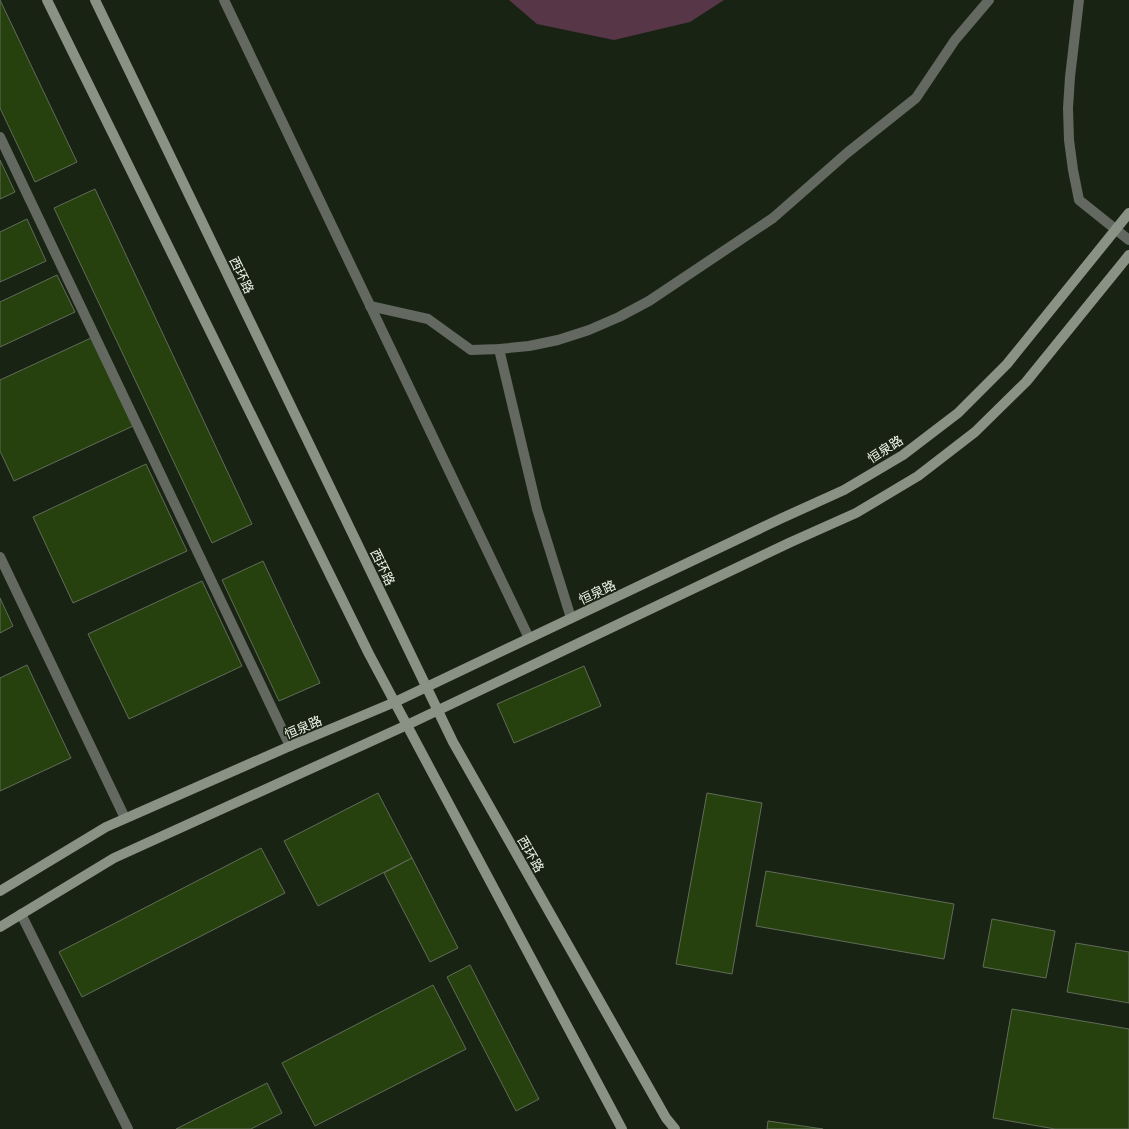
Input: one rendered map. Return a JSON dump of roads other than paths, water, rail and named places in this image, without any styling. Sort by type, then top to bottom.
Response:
[{"type":"main road","points":[[47,0],[369,654],[622,1129]]},
{"type":"main road","name":"西环路","points":[[95,0],[453,742],[666,1118],[675,1129]]},
{"type":"main road","name":"恒泉路","points":[[0,891],[106,827],[290,746],[395,702],[780,518],[844,490],[903,455],[958,413],[1007,364],[1129,214]]},
{"type":"main road","points":[[0,927],[114,858],[407,725],[856,513],[918,476],[975,432],[1026,382],[1129,255]]},
{"type":"street","points":[[224,0],[529,638]]},
{"type":"street","points":[[370,306],[428,319],[471,350],[529,346],[558,340],[589,330],[620,317],[648,301],[773,218],[847,153],[916,98],[955,40],[988,0]]},
{"type":"street","points":[[1079,0],[1068,108],[1069,140],[1079,200],[1129,240]]},
{"type":"street","points":[[0,137],[290,746]]},
{"type":"street","points":[[499,349],[537,509],[571,618]]},
{"type":"street","points":[[0,557],[126,818]]},
{"type":"street","points":[[21,914],[128,1129]]}]
